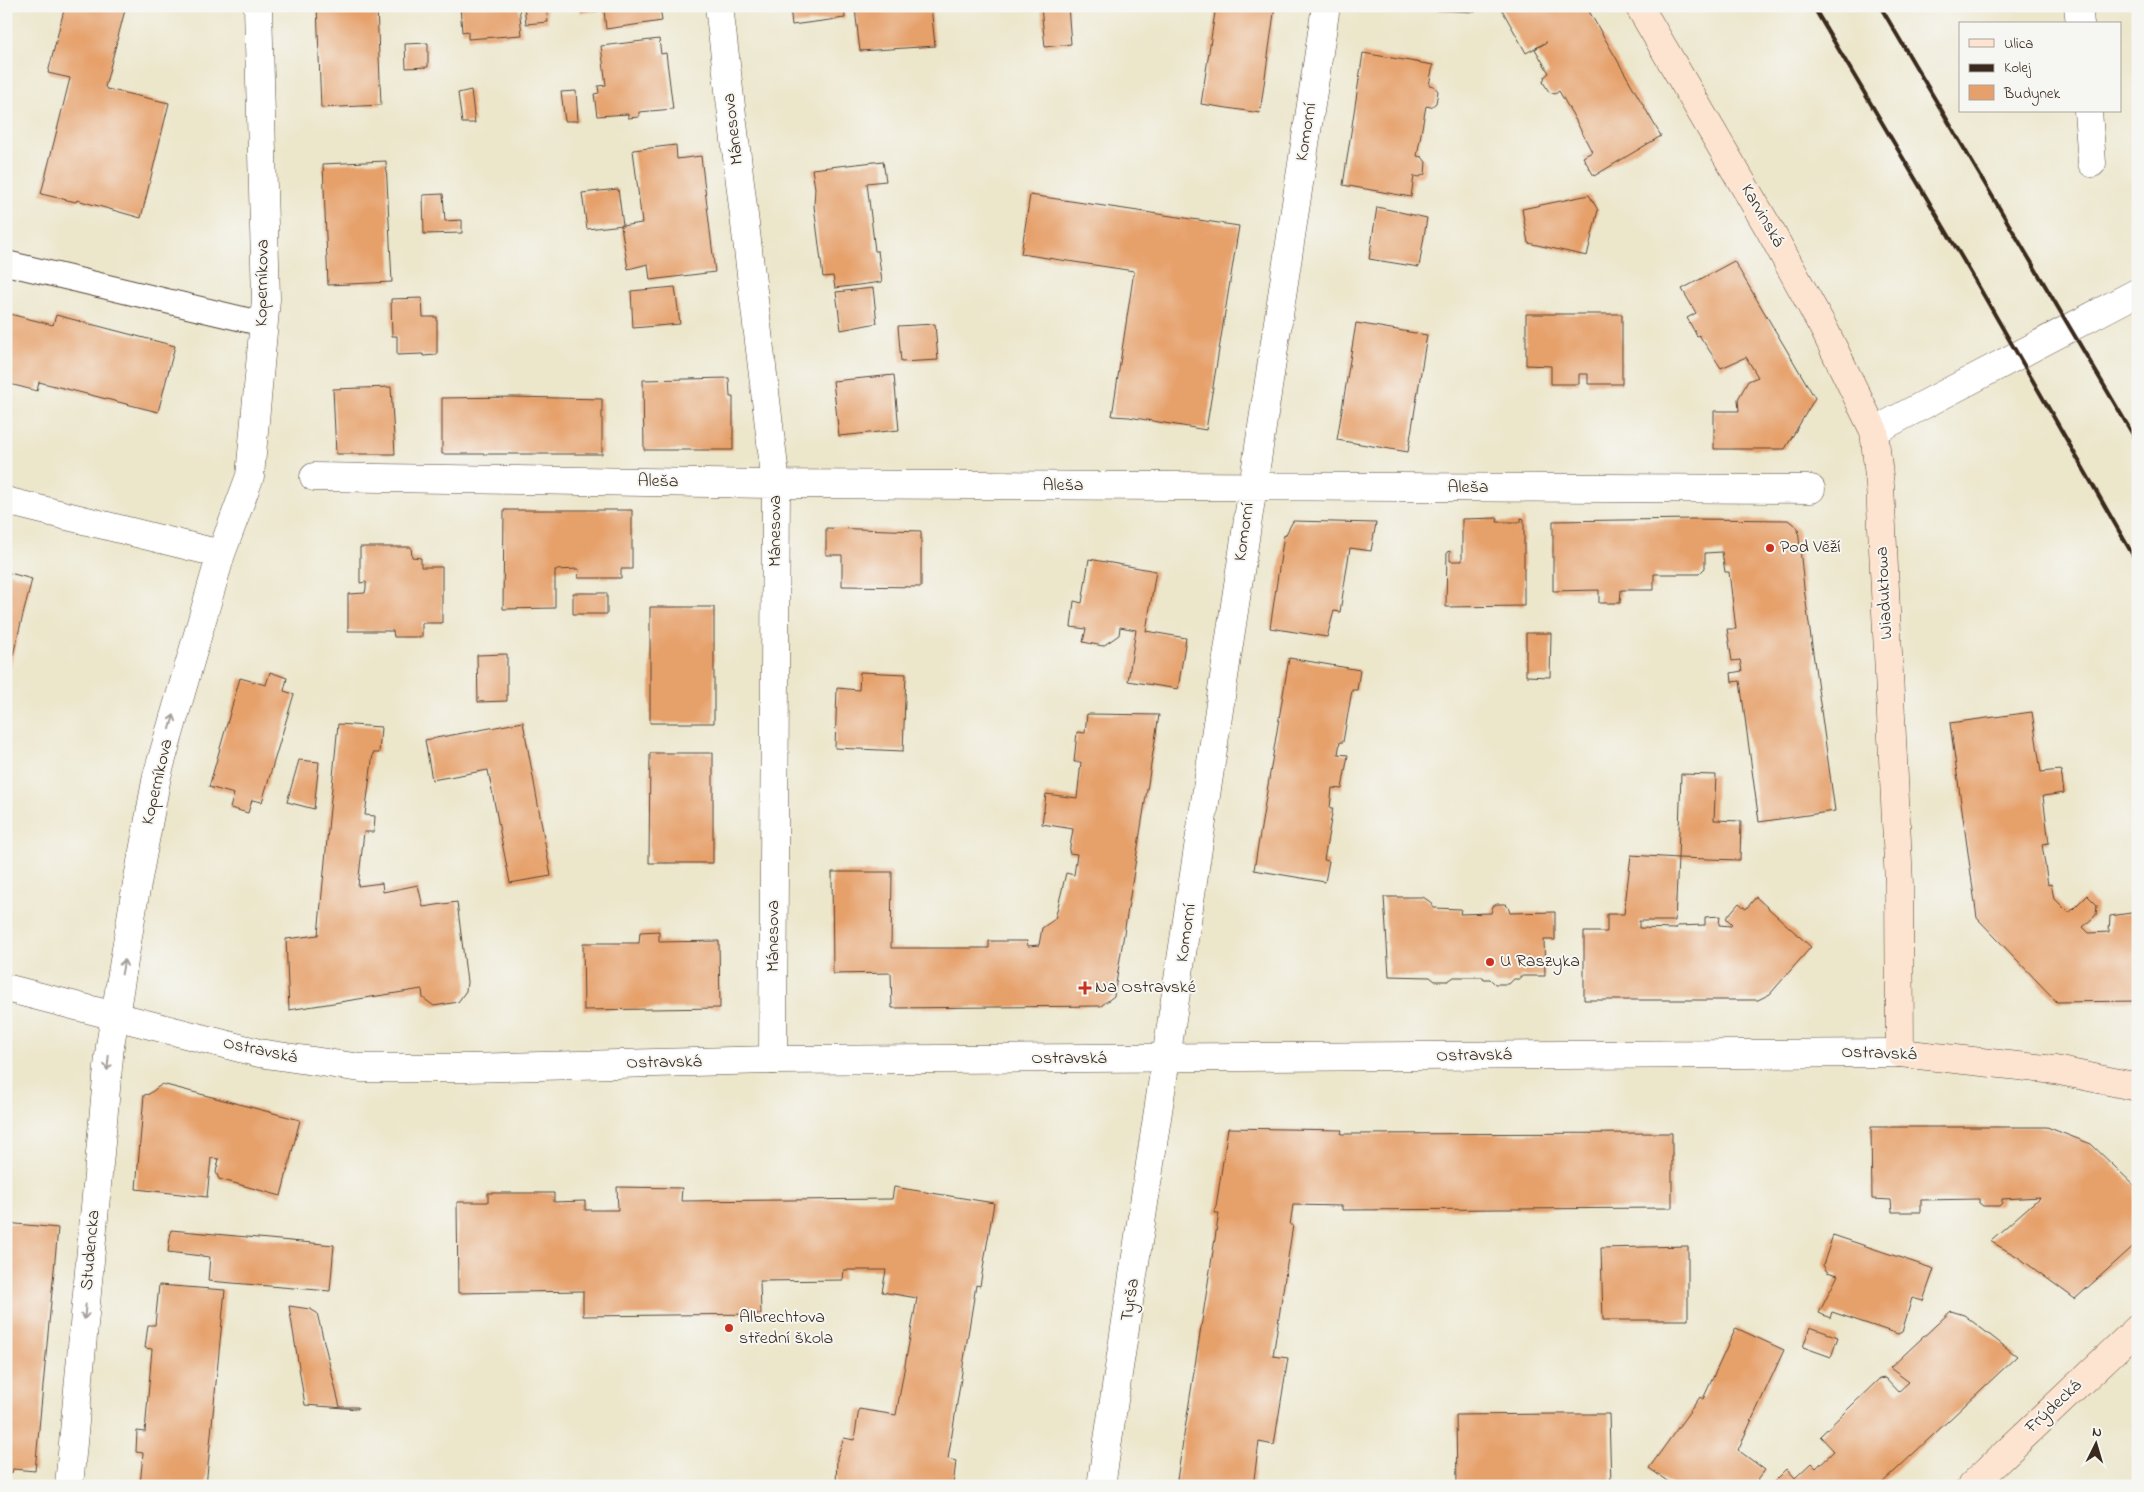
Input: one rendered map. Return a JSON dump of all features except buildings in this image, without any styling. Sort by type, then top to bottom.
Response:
[{"type":"main road","name":"Karvinská","points":[[1639,6],[1771,232],[1824,329],[1874,431]]},
{"type":"main road","name":"Wiaduktowa","points":[[1874,431],[1880,485],[1899,884],[1900,1053]]},
{"type":"main road","name":"Ostravská","points":[[1900,1053],[2055,1070],[2138,1087]]},
{"type":"main road","name":"Frýdecká","points":[[1971,1486],[2138,1328]]},
{"type":"street","name":"Koperníkova","points":[[114,1014],[157,776],[221,554],[250,476],[266,299],[258,6]]},
{"type":"street","name":"Mánesova","points":[[719,6],[776,484],[773,1060]]},
{"type":"street","name":"Komorní","points":[[1160,1114],[1252,488],[1326,6]]},
{"type":"street","points":[[2078,6],[2080,22]]},
{"type":"street","points":[[2088,112],[2092,164]]},
{"type":"street","points":[[1874,431],[2138,292]]},
{"type":"street","name":"Aleša","points":[[314,477],[776,484],[1252,488],[1811,489]]},
{"type":"street","points":[[6,501],[221,554]]},
{"type":"street","name":"Ostravská","points":[[6,988],[114,1014],[259,1054],[361,1068],[773,1060],[1900,1053]]},
{"type":"street","name":"Studencka","points":[[69,1486],[114,1014]]},
{"type":"street","name":"Tyrša","points":[[1101,1486],[1160,1114]]},
{"type":"lane","points":[[6,262],[264,324]]},
{"type":"railway","points":[[1813,6],[1971,273],[2138,564]]},
{"type":"railway","points":[[1880,6],[2138,443]]},
{"type":"place","name":"Pod Věží","points":[[1770,548]]},
{"type":"place","name":"U Raszyka","points":[[1490,962]]},
{"type":"place","name":"Na Ostravské","points":[[1085,988]]},
{"type":"place","name":"Albrechtova střední škola","points":[[729,1328]]}]
